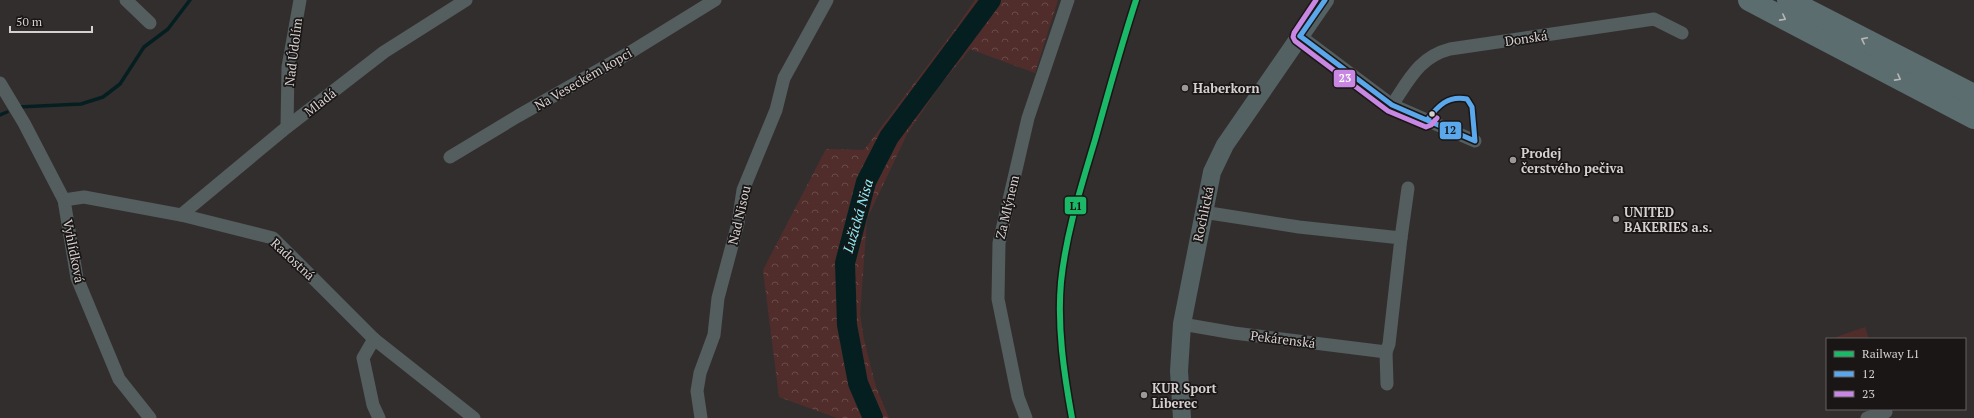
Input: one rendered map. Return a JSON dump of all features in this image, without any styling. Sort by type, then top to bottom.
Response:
[{"type":"highway","points":[[1749,0],[1974,118]]},
{"type":"highway","points":[[1788,0],[1974,96]]},
{"type":"street","points":[[126,0],[150,23]]},
{"type":"street","name":"Nad Údolím","points":[[287,128],[288,67],[300,0]]},
{"type":"street","name":"Mladá","points":[[181,215],[287,128],[384,52],[466,0]]},
{"type":"street","name":"Na Veseckém kopci","points":[[450,157],[525,112],[629,53],[715,0]]},
{"type":"street","name":"Nad Nisou","points":[[701,418],[697,391],[700,373],[714,335],[718,298],[738,223],[743,190],[776,110],[784,78],[827,0]]},
{"type":"street","name":"Za Mlýnem","points":[[1026,418],[1018,397],[998,299],[999,243],[1028,118],[1068,0]]},
{"type":"street","name":"Rochlická","points":[[1182,418],[1179,370],[1182,324],[1212,172],[1225,145],[1325,0]]},
{"type":"street","name":"Donská","points":[[1392,105],[1418,67],[1428,58],[1450,49],[1654,19],[1682,33]]},
{"type":"street","points":[[1300,36],[1392,105],[1475,141]]},
{"type":"street","name":"Vyhlídková","points":[[0,83],[24,122],[64,200],[77,278],[119,380],[150,418]]},
{"type":"street","points":[[1387,384],[1386,352],[1389,344],[1408,188]]},
{"type":"street","name":"Radostná","points":[[64,200],[84,197],[181,215],[273,238],[374,339],[474,418]]},
{"type":"street","points":[[1203,212],[1299,227],[1401,238]]},
{"type":"street","name":"Pekárenská","points":[[1182,324],[1234,333],[1386,352]]},
{"type":"street","points":[[374,339],[363,358],[373,405],[379,418]]},
{"type":"street","points":[[1867,418],[1886,412]]},
{"type":"green space","points":[[975,0],[1058,0],[1035,73],[970,49],[941,84],[907,134],[867,219],[860,314],[864,340],[876,387],[889,418],[837,418],[779,397],[763,270],[826,149],[864,150]]},
{"type":"green space","points":[[1865,327],[1869,338],[1836,338]]},
{"type":"waterway","points":[[18,107],[81,104],[103,97],[120,84],[144,47],[168,29],[190,0]]},
{"type":"waterway","name":"Lužická Nisa","points":[[873,418],[858,383],[847,325],[845,263],[866,182],[889,137],[991,0]]},
{"type":"waterway","points":[[0,115],[7,112]]},
{"type":"rail line","name":"L1","points":[[1072,418],[1066,385],[1060,316],[1063,264],[1079,193],[1136,0]]},
{"type":"transit line","name":"23","points":[[1316,0],[1294,33],[1293,37],[1295,41],[1388,111],[1426,127],[1431,125],[1437,118]]},
{"type":"transit line","name":"12","points":[[1300,36],[1325,0]]},
{"type":"transit line","name":"12","points":[[1300,36],[1392,105],[1475,141],[1472,107],[1467,99],[1460,98],[1449,100],[1439,106],[1427,120]]},
{"type":"place","name":"Haberkorn","points":[[1185,88]]},
{"type":"place","name":"Prodej čerstvého pečiva","points":[[1513,160]]},
{"type":"place","name":"UNITED BAKERIES a.s.","points":[[1616,219]]},
{"type":"place","name":"KUR Sport Liberec","points":[[1144,395]]}]
